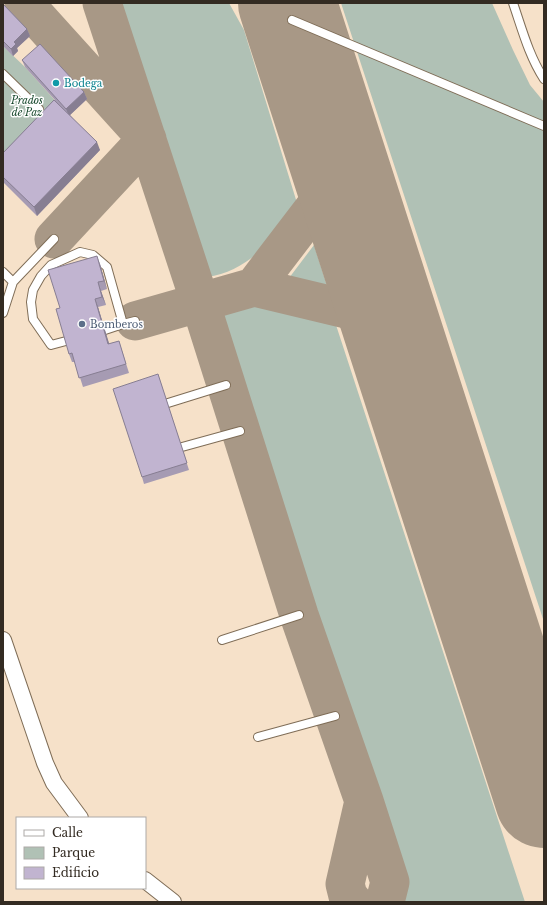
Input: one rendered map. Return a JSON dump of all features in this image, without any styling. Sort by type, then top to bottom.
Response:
[{"type":"street","points":[[3,640],[45,763],[54,783],[79,817]]},
{"type":"street","points":[[146,881],[173,902]]},
{"type":"lane","points":[[513,3],[531,55],[544,79]]},
{"type":"lane","points":[[292,20],[544,126]]},
{"type":"lane","points":[[3,74],[38,110]]},
{"type":"lane","points":[[3,313],[13,282],[54,240]]},
{"type":"lane","points":[[66,341],[51,345],[33,319],[31,302],[33,290],[41,276],[51,265],[80,252],[93,255],[107,267],[123,324]]},
{"type":"lane","points":[[3,272],[13,282]]},
{"type":"lane","points":[[105,330],[135,321]]},
{"type":"lane","points":[[168,403],[226,385]]},
{"type":"lane","points":[[182,447],[240,431]]},
{"type":"lane","points":[[222,640],[300,615]]},
{"type":"lane","points":[[258,737],[335,716]]},
{"type":"green space","points":[[113,3],[229,3],[244,30],[297,203],[271,240],[249,260],[236,268],[207,277],[201,273]]},
{"type":"green space","points":[[341,3],[492,3],[530,85],[544,102],[544,622]]},
{"type":"green space","name":"Prados de Paz","points":[[3,46],[25,67],[61,107],[3,165]]},
{"type":"green space","points":[[314,245],[329,292],[286,282]]},
{"type":"green space","points":[[268,304],[292,306],[314,312],[336,325],[525,902],[403,902],[216,323],[218,316],[230,311],[248,306]]},
{"type":"building","points":[[3,4],[27,29],[14,42],[16,44],[11,49],[3,41]]},
{"type":"building","name":"Bodega","points":[[40,44],[84,92],[66,109],[22,60]]},
{"type":"building","points":[[54,100],[97,142],[34,207],[3,177],[3,153]]},
{"type":"building","name":"Bomberos","points":[[97,256],[104,281],[98,282],[102,297],[95,299],[108,344],[119,341],[126,364],[79,378],[72,353],[69,354],[56,309],[60,308],[48,270]]},
{"type":"building","points":[[158,374],[187,463],[142,477],[113,389]]},
{"type":"taxiway","points":[[24,3],[138,129]]},
{"type":"taxiway","points":[[102,3],[200,302],[299,615],[364,801],[390,882],[386,898],[383,902]]},
{"type":"taxiway","points":[[54,239],[147,139]]},
{"type":"taxiway","points":[[254,287],[341,173]]},
{"type":"taxiway","points":[[135,321],[254,287],[388,319]]},
{"type":"taxiway","points":[[531,758],[544,754]]},
{"type":"taxiway","points":[[353,902],[348,896],[345,884],[364,801]]},
{"type":"runway","points":[[287,3],[544,799]]},
{"type":"place","name":"Bodega","points":[[56,83]]},
{"type":"place","name":"Bomberos","points":[[82,324]]}]
